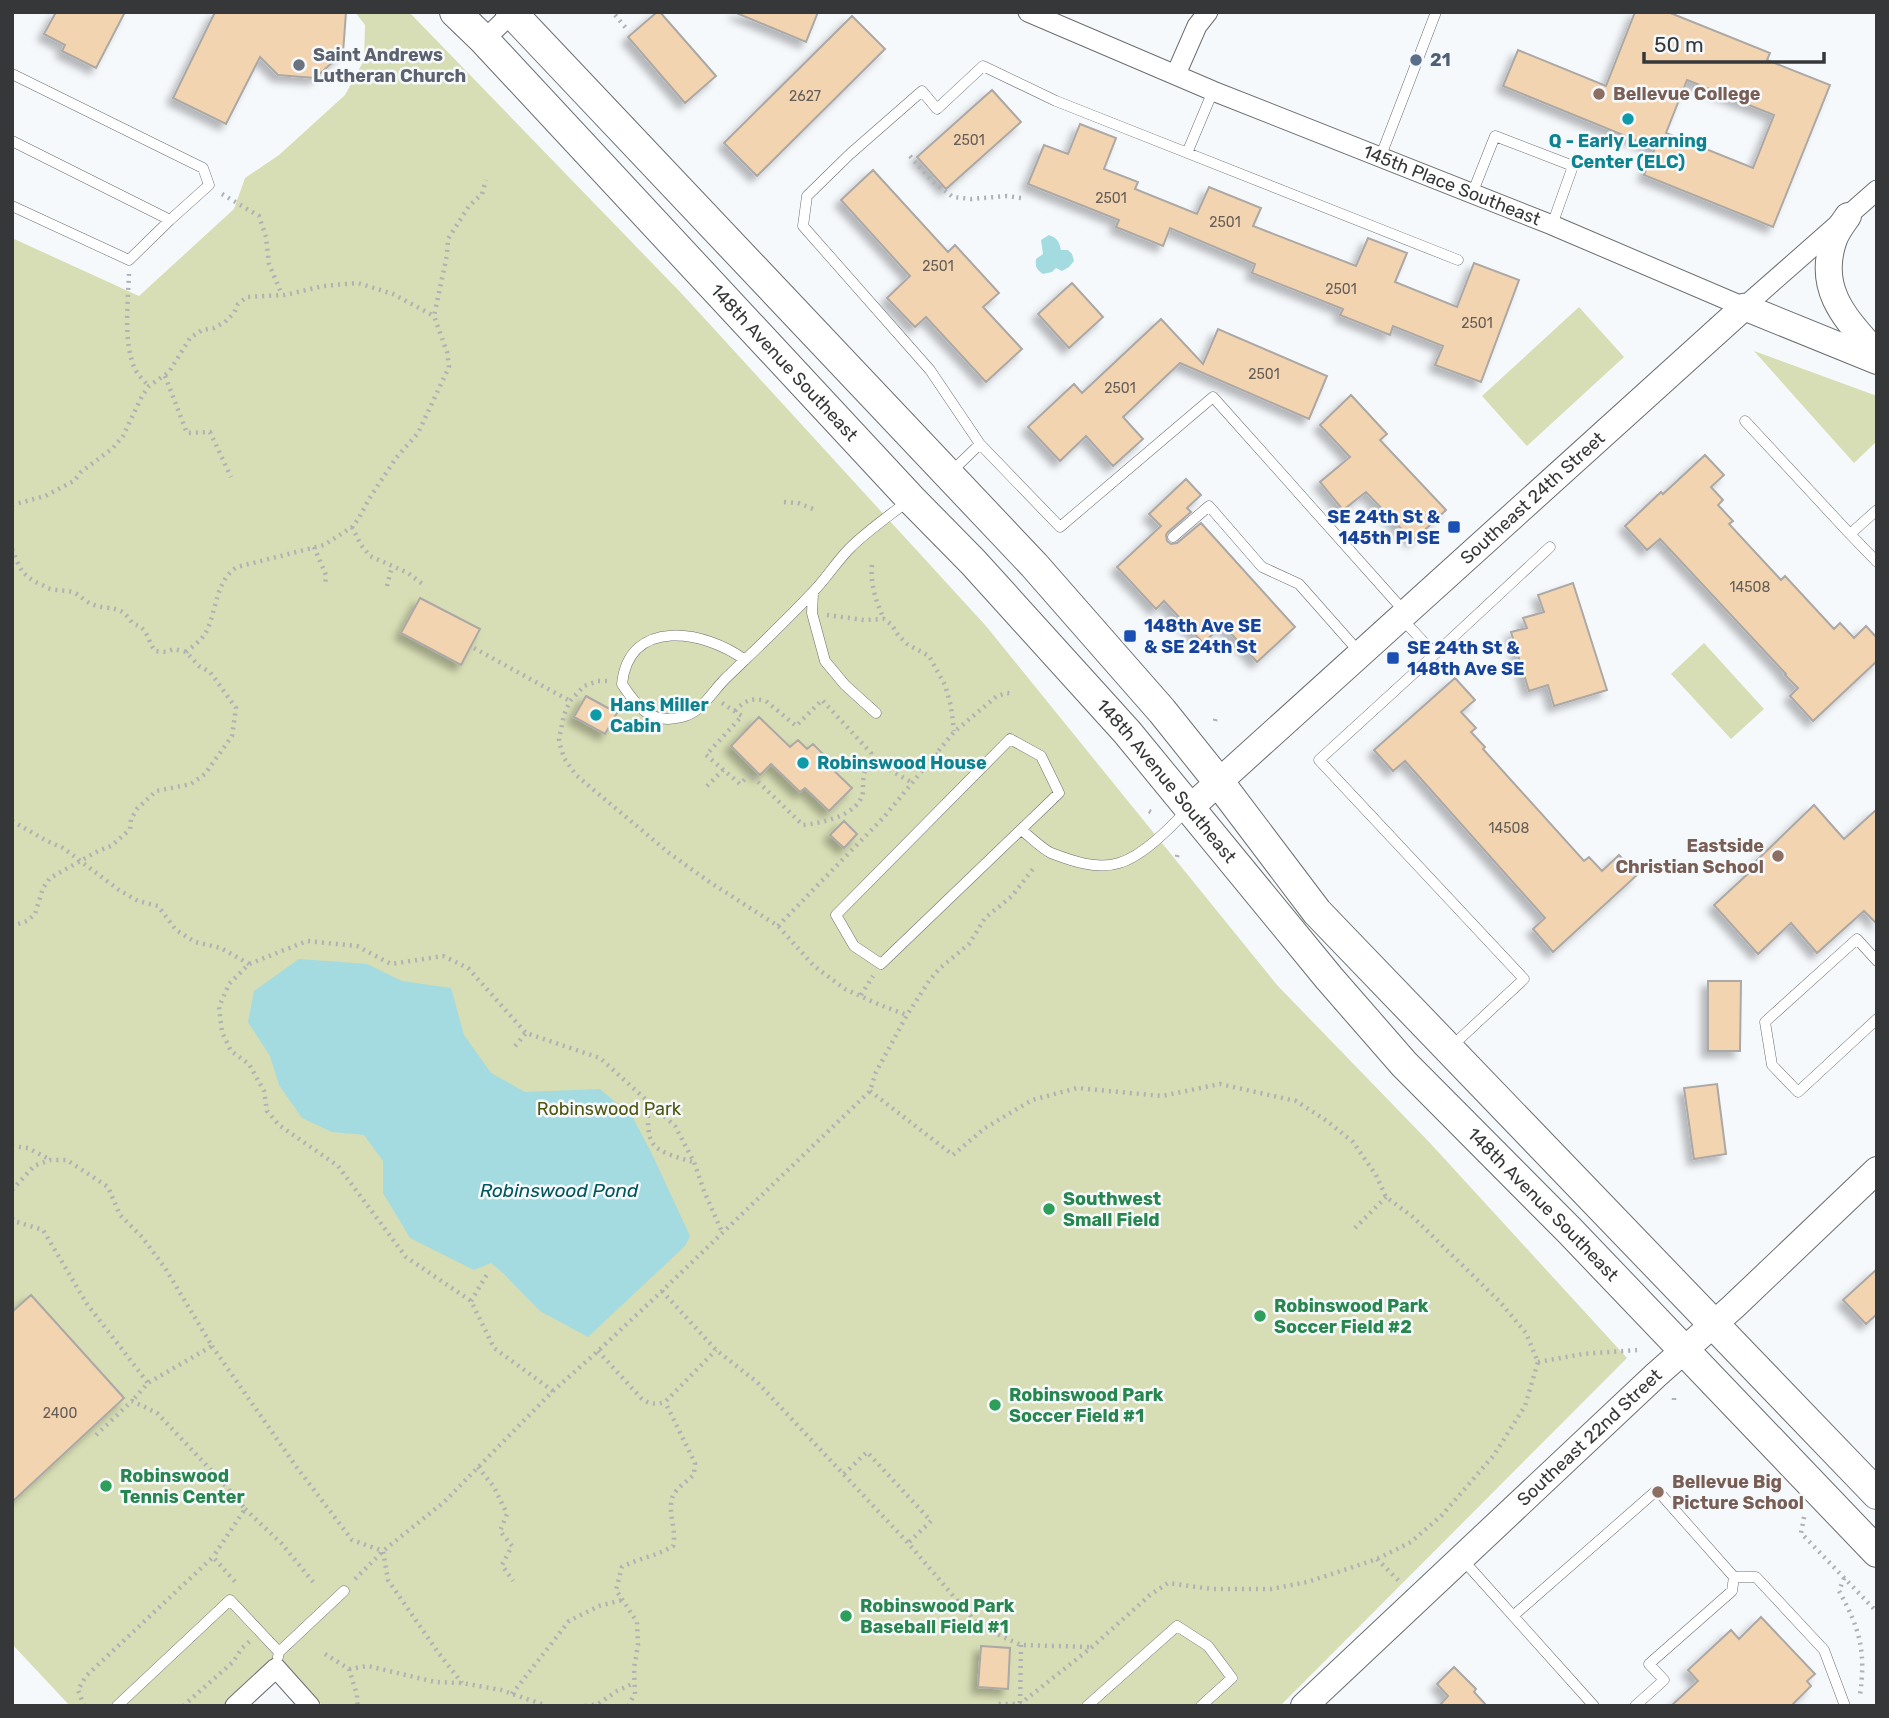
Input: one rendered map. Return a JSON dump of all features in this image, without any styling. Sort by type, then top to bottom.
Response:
[{"type":"main road","name":"148th Avenue Southeast","points":[[455,12],[1047,643],[1127,732],[1329,978],[1404,1064],[1570,1231],[1877,1552]]},
{"type":"main road","points":[[512,13],[1034,565],[1162,711],[1317,912],[1877,1494]]},
{"type":"street","name":"145th Place Southeast","points":[[1028,12],[1213,91],[1552,225],[1877,361]]},
{"type":"street","points":[[1176,74],[1197,26],[1208,12]]},
{"type":"street","points":[[484,40],[512,13]]},
{"type":"street","name":"Southeast 24th Street","points":[[1190,808],[1877,190]]},
{"type":"street","points":[[1848,216],[1834,238],[1829,264],[1830,285],[1839,310],[1877,354]]},
{"type":"street","name":"Southeast 22nd Street","points":[[1304,1706],[1877,1170]]},
{"type":"street","points":[[235,1706],[277,1660],[310,1706]]},
{"type":"lane","points":[[1380,158],[1436,12]]},
{"type":"lane","points":[[1435,654],[1213,397],[1060,527],[980,444],[930,370],[803,226],[807,196],[850,154],[922,91],[937,109],[984,66],[1056,102],[1458,260]]},
{"type":"lane","points":[[12,74],[203,168],[209,185],[129,260],[12,206]]},
{"type":"lane","points":[[1187,153],[1213,91]]},
{"type":"lane","points":[[1472,194],[1495,136],[1573,166],[1552,225]]},
{"type":"lane","points":[[12,141],[170,220]]},
{"type":"lane","points":[[1745,421],[1877,562]]},
{"type":"lane","points":[[949,474],[980,444]]},
{"type":"lane","points":[[745,660],[709,641],[665,636],[648,641],[632,655],[622,684],[639,708],[660,718],[680,718],[698,709],[813,593],[851,547],[911,499]]},
{"type":"lane","points":[[1173,537],[1209,506],[1262,567],[1299,584],[1361,653]]},
{"type":"lane","points":[[1850,534],[1877,510]]},
{"type":"lane","points":[[1449,1049],[1524,979],[1318,760],[1550,547]]},
{"type":"lane","points":[[813,593],[812,613],[825,661],[845,685],[876,713]]},
{"type":"lane","points":[[1010,739],[1041,756],[1059,793],[1021,830],[881,964],[854,946],[836,915],[1010,739]]},
{"type":"lane","points":[[1021,830],[1050,852],[1095,867],[1120,863],[1143,850],[1190,808]]},
{"type":"lane","points":[[1877,961],[1857,939],[1765,1022],[1772,1065],[1798,1091],[1877,1019]]},
{"type":"lane","points":[[1513,1616],[1657,1490],[1734,1577],[1756,1577],[1824,1650],[1845,1706]]},
{"type":"lane","points":[[1460,1558],[1594,1706]]},
{"type":"lane","points":[[1635,1706],[1664,1680],[1649,1664],[1732,1591],[1734,1577]]},
{"type":"lane","points":[[117,1706],[230,1600],[277,1660],[344,1591]]},
{"type":"lane","points":[[1087,1706],[1177,1626],[1208,1646],[1232,1678],[1201,1706]]},
{"type":"path","points":[[615,15],[625,28]]},
{"type":"path","points":[[909,156],[932,181],[953,197],[1021,198]]},
{"type":"path","points":[[186,652],[208,630],[214,606],[226,577],[232,570],[324,545],[352,527],[397,458],[418,433],[449,367],[447,352],[434,316],[448,239],[469,206],[482,194],[486,180]]},
{"type":"path","points":[[209,185],[259,216],[266,237],[269,264],[282,295]]},
{"type":"path","points":[[129,260],[130,354],[136,370],[149,386]]},
{"type":"path","points":[[12,505],[45,496],[74,481],[81,472],[113,448],[123,436],[149,386],[166,376],[190,338],[202,330],[225,322],[238,304],[247,297],[282,295],[323,286],[358,283],[393,294],[434,316]]},
{"type":"path","points":[[166,376],[187,433],[210,432],[231,478]]},
{"type":"path","points":[[784,502],[798,503],[816,510]]},
{"type":"path","points":[[352,527],[370,556],[408,573],[425,586]]},
{"type":"path","points":[[314,547],[326,575],[325,586]]},
{"type":"path","points":[[12,549],[20,569],[29,580],[52,590],[74,592],[89,603],[120,610],[133,624],[146,631],[149,643],[155,651],[166,652],[174,649],[186,652],[199,666],[210,672],[236,708],[232,736],[205,774],[191,784],[156,790],[137,809],[131,819],[130,829],[125,834],[111,846],[50,878],[43,888],[35,914],[12,926]]},
{"type":"path","points":[[873,565],[873,590],[884,619],[907,644],[929,656],[945,685],[954,732]]},
{"type":"path","points":[[387,586],[391,566]]},
{"type":"path","points":[[812,613],[864,621],[884,619]]},
{"type":"path","points":[[474,648],[570,701]]},
{"type":"path","points":[[622,684],[606,681],[591,683],[580,689],[570,701],[561,723],[559,739],[564,758],[576,775],[669,853],[738,902],[778,926],[814,966],[845,989],[907,1015]]},
{"type":"path","points":[[778,926],[884,817],[954,732],[997,696],[1014,694]]},
{"type":"path","points":[[753,699],[766,701],[796,726],[822,700],[871,753],[872,760],[864,771],[862,793],[857,804],[831,820],[803,825],[750,774],[740,785],[706,755],[743,716],[735,711],[743,702],[753,699]]},
{"type":"path","points":[[935,754],[965,772]]},
{"type":"path","points":[[872,760],[911,782]]},
{"type":"path","points":[[707,786],[723,770]]},
{"type":"path","points":[[12,821],[63,848],[119,890],[138,901],[158,906],[176,930],[195,942],[221,948],[249,964]]},
{"type":"path","points":[[344,1591],[383,1551],[444,1502],[553,1391],[662,1291],[870,1091],[876,1072],[929,981],[969,944],[985,918],[1012,896],[1033,869]]},
{"type":"path","points":[[553,1391],[494,1348],[471,1301],[405,1257],[338,1166],[279,1125],[267,1111],[264,1091],[248,1064],[231,1051],[222,1032],[219,1007],[229,984],[249,964],[307,941],[357,946],[391,964],[443,956],[468,968],[526,1033],[600,1058],[675,1126],[694,1162],[722,1232]]},
{"type":"path","points":[[515,1046],[526,1033]]},
{"type":"path","points":[[870,1091],[953,1155],[985,1128],[1032,1100],[1077,1088],[1162,1096],[1220,1084],[1296,1101],[1353,1142],[1376,1175],[1386,1197],[1413,1217],[1500,1302],[1526,1332],[1538,1362],[1525,1406],[1493,1455],[1442,1515],[1411,1542],[1377,1559],[1307,1582],[1271,1589],[1212,1590],[1168,1583],[1150,1595],[1092,1647],[1020,1704],[994,1706]]},
{"type":"path","points":[[648,1102],[648,1136],[656,1148],[670,1156],[694,1162]]},
{"type":"path","points":[[12,1146],[28,1148],[50,1160]]},
{"type":"path","points":[[12,1190],[34,1166],[50,1160],[67,1160],[108,1187],[120,1215],[142,1237],[165,1268],[212,1346],[295,1465],[352,1540],[383,1551]]},
{"type":"path","points":[[1355,1228],[1386,1197]]},
{"type":"path","points":[[12,1219],[43,1230],[87,1304],[148,1383]]},
{"type":"path","points":[[471,1301],[489,1271]]},
{"type":"path","points":[[662,1291],[716,1350],[757,1382],[908,1543],[979,1626],[1021,1645],[1092,1647]]},
{"type":"path","points":[[96,1435],[148,1383],[212,1346]]},
{"type":"path","points":[[598,1351],[644,1400],[653,1404],[665,1402],[716,1350]]},
{"type":"path","points":[[1538,1362],[1583,1354],[1636,1351]]},
{"type":"path","points":[[132,1401],[157,1413],[245,1509],[282,1544],[314,1583]]},
{"type":"path","points":[[628,1706],[635,1694],[634,1668],[638,1644],[637,1622],[616,1590],[622,1567],[632,1561],[664,1552],[673,1546],[676,1538],[671,1504],[675,1491],[694,1474],[695,1463],[665,1402]]},
{"type":"path","points":[[844,1474],[867,1452],[913,1501],[931,1521],[908,1543]]},
{"type":"path","points":[[478,1467],[494,1486],[507,1514],[500,1531],[512,1546],[502,1565],[513,1581]]},
{"type":"path","points":[[84,1706],[78,1690],[86,1676],[213,1557],[245,1509]]},
{"type":"path","points":[[1804,1517],[1801,1533],[1877,1612]]},
{"type":"path","points":[[383,1551],[388,1580],[462,1683]]},
{"type":"path","points":[[213,1557],[246,1594]]},
{"type":"path","points":[[1377,1559],[1404,1586]]},
{"type":"path","points":[[1844,1578],[1839,1591],[1856,1627],[1862,1649],[1863,1670],[1859,1698]]},
{"type":"path","points":[[512,1694],[569,1621],[599,1606],[622,1600]]},
{"type":"path","points":[[183,1706],[233,1662],[242,1648],[256,1635]]},
{"type":"path","points":[[1020,1704],[1021,1645]]},
{"type":"path","points":[[325,1654],[349,1669],[368,1667],[435,1682],[462,1683],[501,1690],[547,1706]]},
{"type":"path","points":[[349,1669],[358,1706]]},
{"type":"path","points":[[585,1706],[598,1704],[634,1682]]},
{"type":"green space","name":"Robinswood Park","points":[[355,12],[409,12],[683,295],[986,626],[1277,985],[1430,1143],[1627,1358],[1280,1706],[323,1706],[286,1667],[245,1706],[70,1706],[12,1644],[12,238],[139,296],[234,209],[245,178],[279,155],[345,95],[364,60],[365,25]]},
{"type":"green space","points":[[1579,307],[1624,357],[1527,446],[1482,396]]},
{"type":"green space","points":[[1754,351],[1877,396],[1877,441],[1854,463]]},
{"type":"green space","points":[[1704,643],[1764,709],[1731,739],[1671,674]]},
{"type":"water","points":[[1049,235],[1057,240],[1061,250],[1068,250],[1072,254],[1074,261],[1062,271],[1056,268],[1043,274],[1037,268],[1036,259],[1043,254],[1041,240]]},
{"type":"water","name":"Robinswood Pond","points":[[299,959],[367,964],[402,981],[451,988],[464,1035],[491,1073],[525,1092],[600,1089],[632,1116],[690,1236],[685,1246],[588,1337],[540,1311],[491,1263],[474,1270],[410,1238],[383,1193],[383,1161],[364,1135],[332,1132],[302,1118],[279,1085],[270,1056],[248,1022],[254,991]]},
{"type":"building","points":[[56,12],[125,12],[96,68],[62,51],[65,45],[44,34]]},
{"type":"building","name":"Saint Andrews Lutheran Church","points":[[215,12],[346,12],[343,53],[315,78],[278,75],[260,57],[226,124],[173,98]]},
{"type":"building","points":[[660,12],[716,76],[685,103],[628,37]]},
{"type":"building","points":[[734,12],[818,12],[806,42]]},
{"type":"building","name":"Q - Early Learning Center (ELC)","points":[[1635,12],[1668,12],[1770,53],[1767,60],[1830,85],[1773,227],[1644,175],[1655,148],[1503,86],[1518,50],[1606,86]],"holes":[[[1687,80],[1774,115],[1753,168],[1666,133]]]},
{"type":"building","points":[[852,16],[885,49],[757,176],[724,143]]},
{"type":"building","points":[[992,90],[1021,122],[946,189],[917,157]]},
{"type":"building","points":[[1080,124],[1116,138],[1104,169],[1138,182],[1135,189],[1197,214],[1209,187],[1261,208],[1253,226],[1356,266],[1368,238],[1407,253],[1395,282],[1457,307],[1474,263],[1519,280],[1481,382],[1435,365],[1443,346],[1393,326],[1390,335],[1340,315],[1343,309],[1252,273],[1255,264],[1170,228],[1163,246],[1116,227],[1119,220],[1028,184],[1044,145],[1068,154]]},
{"type":"building","points":[[873,170],[948,252],[955,245],[999,293],[983,307],[1022,349],[986,382],[926,317],[915,327],[887,298],[910,276],[841,200]]},
{"type":"building","points":[[1072,283],[1103,317],[1069,348],[1038,314]]},
{"type":"building","points":[[1161,319],[1203,364],[1218,329],[1327,376],[1309,419],[1180,363],[1123,417],[1143,439],[1113,466],[1086,436],[1060,461],[1028,427],[1074,384],[1082,393]]},
{"type":"building","points":[[1351,395],[1387,434],[1380,440],[1446,510],[1413,541],[1366,492],[1343,510],[1320,482],[1350,457],[1320,425]]},
{"type":"building","points":[[1705,455],[1724,475],[1711,487],[1723,500],[1718,505],[1733,521],[1729,524],[1781,580],[1785,576],[1834,629],[1840,623],[1854,638],[1866,626],[1877,638],[1877,661],[1813,721],[1790,696],[1798,688],[1660,539],[1647,550],[1625,526]]},
{"type":"building","points":[[1186,479],[1201,495],[1187,508],[1191,512],[1168,532],[1167,541],[1171,544],[1177,543],[1201,523],[1295,627],[1257,662],[1223,625],[1203,643],[1164,601],[1156,609],[1117,567],[1161,526],[1149,514]]},
{"type":"building","points":[[1573,583],[1607,690],[1554,706],[1548,685],[1529,691],[1511,632],[1527,628],[1523,618],[1544,612],[1538,595]]},
{"type":"building","points":[[420,598],[480,629],[461,665],[401,633]]},
{"type":"building","points":[[1455,678],[1475,700],[1461,712],[1476,728],[1471,732],[1485,747],[1483,749],[1584,861],[1589,857],[1602,871],[1619,855],[1637,875],[1553,952],[1533,929],[1545,918],[1405,761],[1393,771],[1374,750]]},
{"type":"building","name":"Hans Miller Cabin","points":[[586,696],[617,713],[605,734],[574,717]]},
{"type":"building","name":"Robinswood House","points":[[759,717],[790,747],[798,740],[807,749],[813,744],[831,762],[828,765],[852,788],[829,811],[805,788],[800,792],[771,764],[760,775],[731,746]]},
{"type":"building","points":[[1814,805],[1844,839],[1877,809],[1877,924],[1864,911],[1817,953],[1791,923],[1758,954],[1714,905],[1752,870],[1750,867]]},
{"type":"building","points":[[844,821],[857,834],[844,848],[830,835]]},
{"type":"building","points":[[1708,981],[1741,981],[1740,1051],[1708,1051]]},
{"type":"building","points":[[1717,1084],[1726,1154],[1694,1159],[1684,1088]]},
{"type":"building","points":[[1877,1269],[1877,1314],[1866,1324],[1843,1300]]},
{"type":"building","points":[[31,1295],[124,1398],[12,1502],[12,1312]]},
{"type":"building","points":[[1761,1617],[1815,1674],[1807,1681],[1811,1686],[1791,1706],[1671,1706],[1698,1681],[1688,1670],[1731,1630],[1739,1639]]},
{"type":"building","points":[[981,1646],[1010,1648],[1008,1689],[978,1687]]},
{"type":"building","points":[[1454,1667],[1476,1689],[1474,1692],[1487,1706],[1439,1706],[1448,1696],[1437,1684]]},
{"type":"place","name":"21","points":[[1416,60]]},
{"type":"place","name":"Saint Andrews Lutheran Church","points":[[299,65]]},
{"type":"place","name":"Bellevue College","points":[[1599,94]]},
{"type":"place","name":"Q - Early Learning Center (ELC)","points":[[1628,119]]},
{"type":"place","name":"SE 24th St & 145th Pl SE","points":[[1454,527]]},
{"type":"place","name":"148th Ave SE & SE 24th St","points":[[1130,636]]},
{"type":"place","name":"SE 24th St & 148th Ave SE","points":[[1393,658]]},
{"type":"place","name":"Hans Miller Cabin","points":[[596,715]]},
{"type":"place","name":"Robinswood House","points":[[803,763]]},
{"type":"place","name":"Eastside Christian School","points":[[1778,856]]},
{"type":"place","name":"Southwest Small Field","points":[[1049,1209]]},
{"type":"place","name":"Robinswood Park Soccer Field #2","points":[[1260,1316]]},
{"type":"place","name":"Robinswood Park Soccer Field #1","points":[[995,1405]]},
{"type":"place","name":"Robinswood Tennis Center","points":[[106,1486]]},
{"type":"place","name":"Bellevue Big Picture School","points":[[1658,1492]]},
{"type":"place","name":"Robinswood Park Baseball Field #1","points":[[846,1616]]}]
